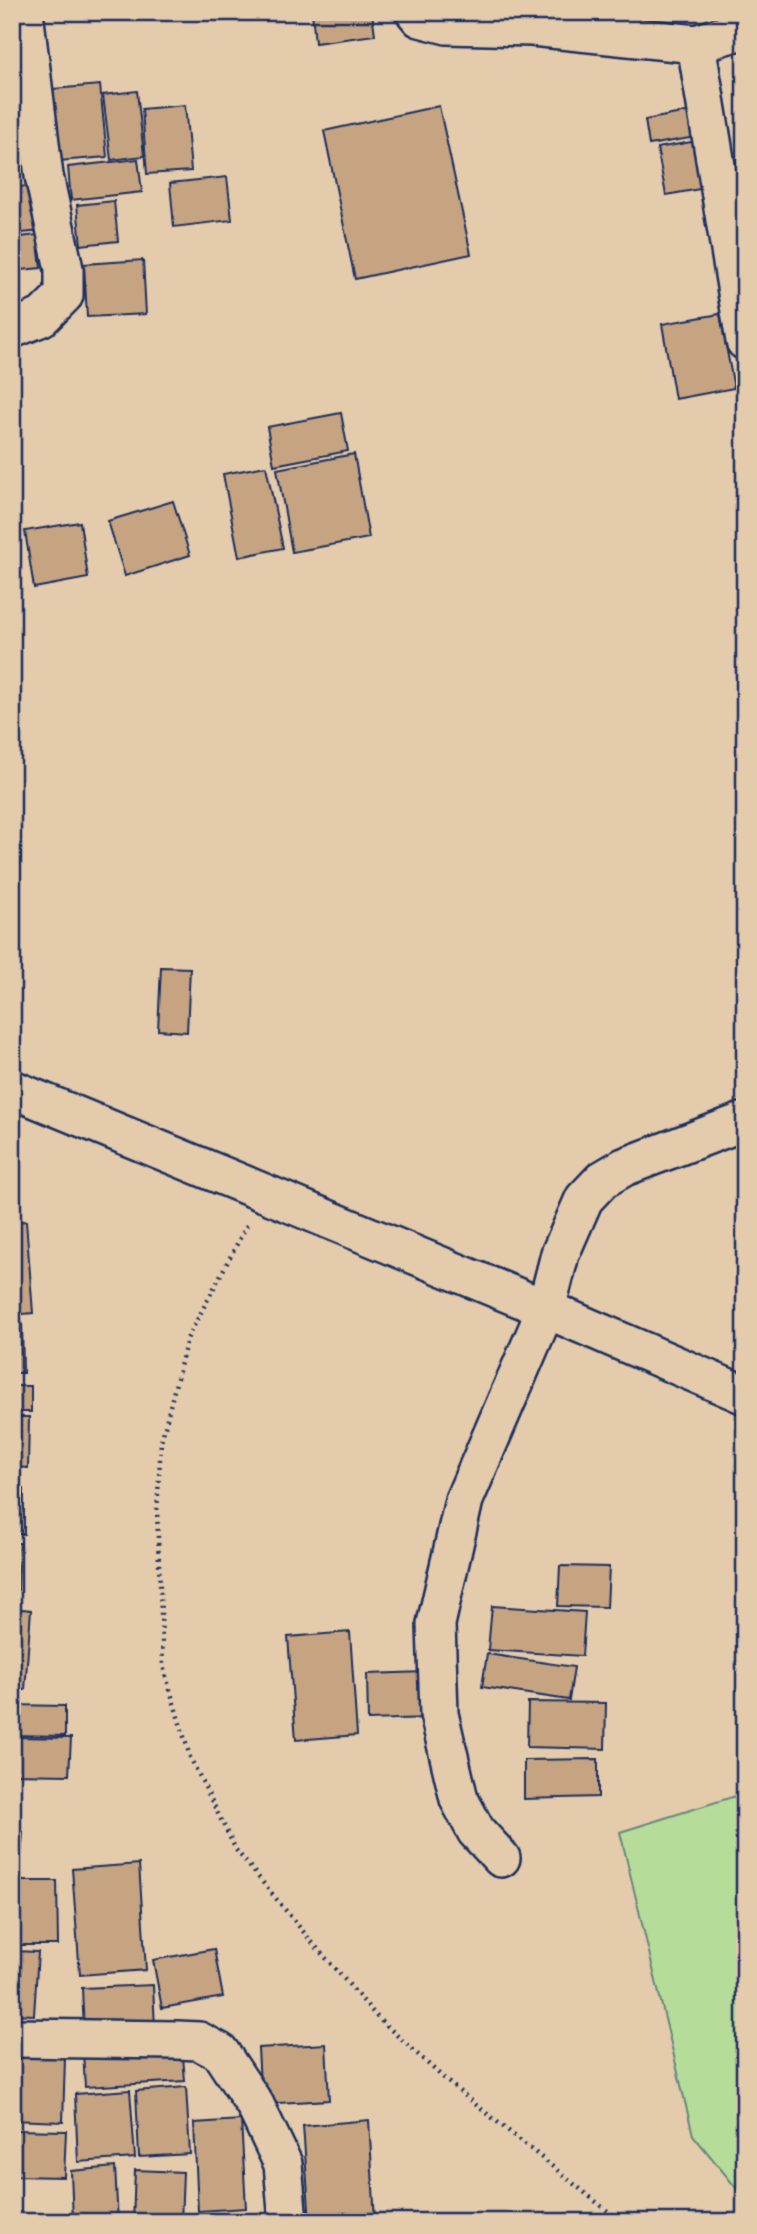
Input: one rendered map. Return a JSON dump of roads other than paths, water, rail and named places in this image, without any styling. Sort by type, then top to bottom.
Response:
[{"type":"street","points":[[12,329],[41,317],[64,295],[64,269],[28,177],[24,12]]},
{"type":"street","points":[[415,12],[420,18],[447,24],[532,27],[696,44],[745,29]]},
{"type":"street","points":[[696,44],[745,341]]},
{"type":"street","points":[[12,1089],[546,1309],[745,1395]]},
{"type":"street","points":[[501,1858],[476,1831],[458,1799],[439,1714],[436,1624],[464,1500],[546,1309],[560,1254],[584,1199],[602,1180],[624,1167],[745,1121]]},
{"type":"street","points":[[12,2038],[188,2040],[199,2041],[220,2052],[255,2105],[283,2164],[288,2222]]}]
